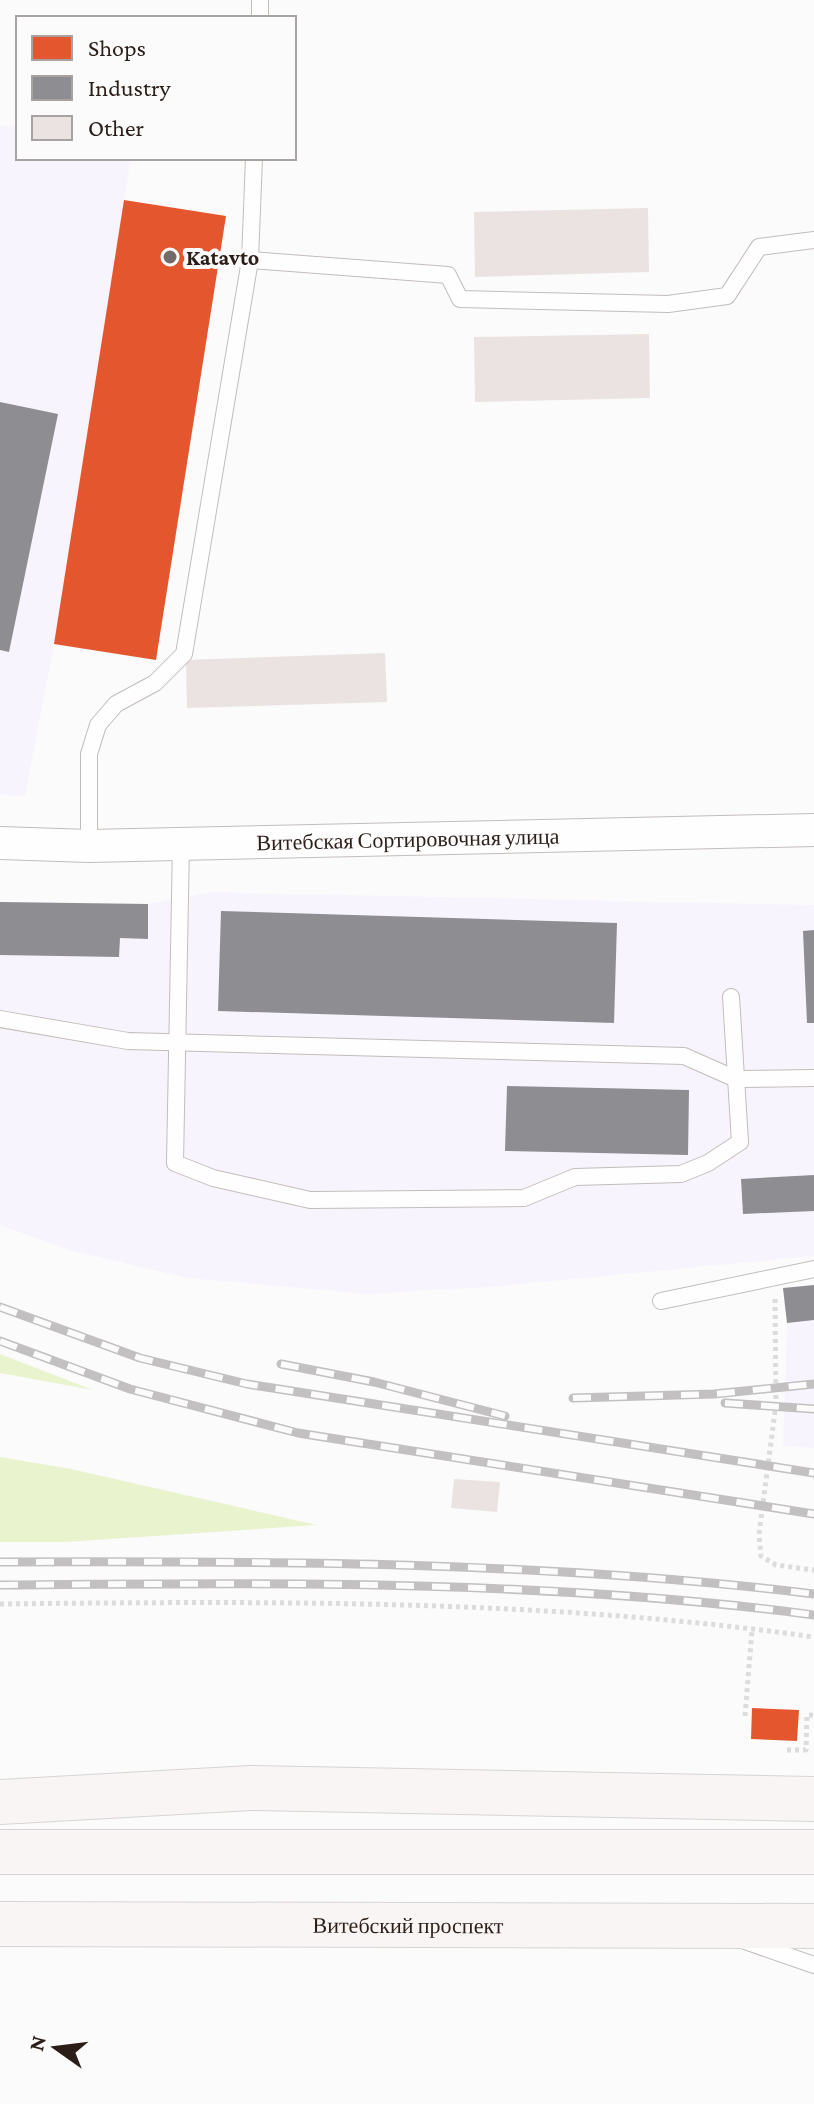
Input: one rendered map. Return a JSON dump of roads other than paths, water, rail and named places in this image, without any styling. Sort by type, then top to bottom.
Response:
[{"type":"main road","points":[[0,1802],[251,1788],[799,1798]]},
{"type":"main road","points":[[0,1852],[814,1852]]},
{"type":"main road","name":"Витебский проспект","points":[[0,1924],[814,1926]]},
{"type":"street","name":"Витебская Сортировочная улица","points":[[0,843],[89,846],[814,830]]},
{"type":"lane","points":[[89,846],[89,754],[98,725],[116,704],[155,683],[184,654],[250,260],[254,160]]},
{"type":"lane","points":[[250,260],[448,275],[460,299],[668,304],[727,296],[759,247],[814,240]]},
{"type":"lane","points":[[181,844],[175,1163],[213,1178],[310,1200],[524,1198],[575,1177],[681,1174],[708,1163],[740,1142],[731,997]]},
{"type":"lane","points":[[0,1019],[128,1041],[684,1056],[736,1079],[814,1078]]},
{"type":"lane","points":[[661,1301],[814,1269]]},
{"type":"lane","points":[[698,1924],[814,1965]]},
{"type":"railway","points":[[0,1307],[140,1358],[247,1384],[814,1473]]},
{"type":"railway","points":[[0,1341],[130,1389],[298,1433],[814,1514]]},
{"type":"railway","points":[[281,1364],[374,1382],[505,1416]]},
{"type":"railway","points":[[573,1398],[714,1394],[814,1384]]},
{"type":"railway","points":[[725,1403],[814,1409]]},
{"type":"railway","points":[[0,1562],[306,1563],[509,1569],[712,1583],[814,1594]]},
{"type":"railway","points":[[0,1585],[306,1584],[510,1589],[713,1603],[814,1615]]},
{"type":"place","name":"Katavto","points":[[170,257]]}]
